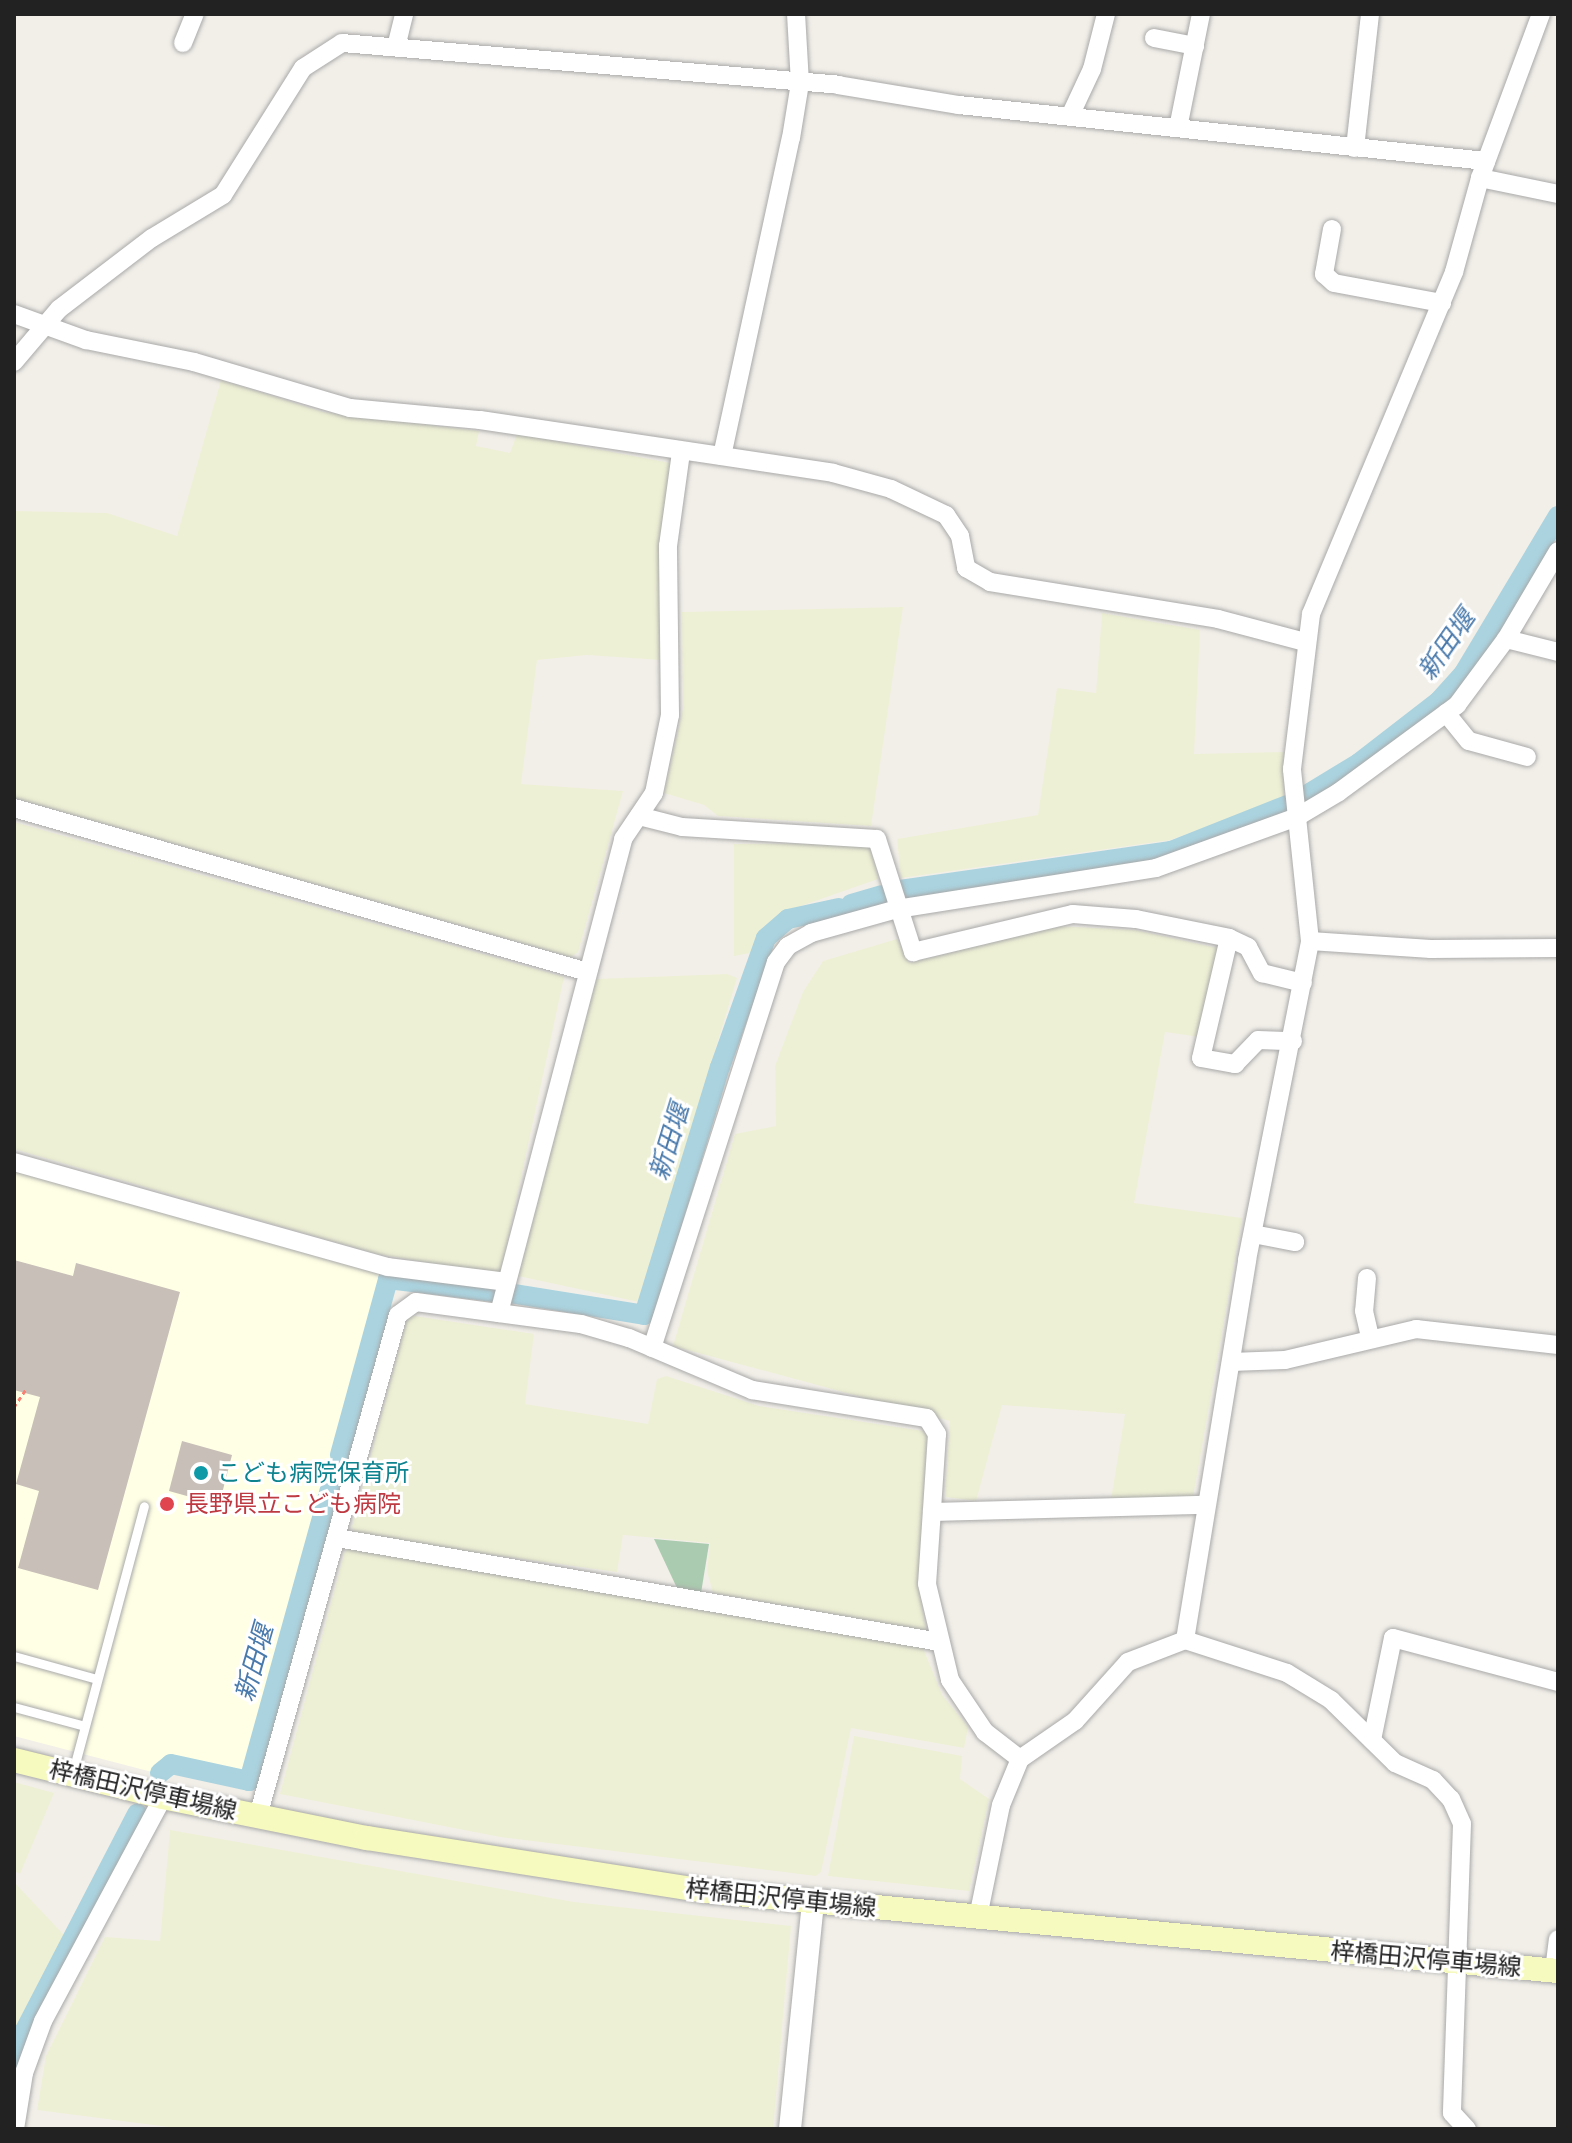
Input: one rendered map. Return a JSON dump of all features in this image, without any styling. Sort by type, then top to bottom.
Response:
[{"type":"main road","name":"梓橋田沢停車場線","points":[[14,1760],[163,1797],[529,1865],[813,1902],[1556,1971]]},
{"type":"street","points":[[183,43],[195,14]]},
{"type":"street","points":[[396,47],[404,14]]},
{"type":"street","points":[[722,456],[772,242],[800,83],[796,14]]},
{"type":"street","points":[[1070,116],[1092,69],[1106,14]]},
{"type":"street","points":[[1178,128],[1201,14]]},
{"type":"street","points":[[1355,148],[1370,14]]},
{"type":"street","points":[[1185,1640],[1253,1234],[1293,1041],[1310,941],[1292,769],[1305,642],[1321,582],[1442,303],[1483,169],[1541,14]]},
{"type":"street","points":[[1154,38],[1195,46]]},
{"type":"street","points":[[14,362],[42,324],[152,238],[223,195],[303,68],[342,43],[800,83],[1355,148],[1483,169],[1558,194]]},
{"type":"street","points":[[1332,229],[1324,274],[1334,283],[1442,303]]},
{"type":"street","points":[[14,314],[350,408],[480,420],[833,473],[924,502],[946,515],[960,536],[966,568],[990,582],[1218,619],[1305,642]]},
{"type":"street","points":[[499,1313],[623,839],[654,793],[670,715],[668,546],[681,452]]},
{"type":"street","points":[[652,1348],[776,962],[788,946],[811,933],[897,909],[1156,868],[1297,817],[1446,713],[1481,677],[1558,551]]},
{"type":"street","points":[[1506,639],[1558,652]]},
{"type":"street","points":[[1446,713],[1469,741],[1527,757]]},
{"type":"street","points":[[14,808],[588,972]]},
{"type":"street","points":[[639,816],[682,827],[865,834],[885,849],[897,909],[913,952],[1073,914],[1169,924],[1229,938],[1248,947],[1262,973],[1303,983]]},
{"type":"street","points":[[1229,938],[1201,1058],[1235,1064],[1258,1040],[1293,1041]]},
{"type":"street","points":[[1310,941],[1431,949],[1558,948]]},
{"type":"street","points":[[14,1162],[388,1267],[506,1282]]},
{"type":"street","points":[[1253,1234],[1295,1242]]},
{"type":"street","points":[[1367,1278],[1364,1311],[1370,1337]]},
{"type":"street","points":[[258,1816],[398,1315],[416,1302],[581,1324],[652,1348],[752,1390],[927,1418],[937,1434],[927,1584],[940,1642],[962,1703],[985,1732],[1020,1759]]},
{"type":"street","points":[[1231,1362],[1285,1360],[1370,1337],[1416,1329],[1558,1345]]},
{"type":"street","points":[[932,1512],[1206,1505]]},
{"type":"street","points":[[337,1538],[940,1642]]},
{"type":"street","points":[[1372,1740],[1393,1638],[1558,1682]]},
{"type":"street","points":[[978,1917],[1001,1805],[1020,1759],[1075,1721],[1128,1662],[1185,1640],[1287,1673],[1331,1700],[1395,1763],[1433,1780],[1451,1799],[1462,1824],[1460,1962],[1452,2113],[1467,2129]]},
{"type":"street","points":[[15,2129],[24,2073],[43,2021],[163,1797]]},
{"type":"street","points":[[790,2129],[813,1902]]},
{"type":"street","points":[[1556,1971],[1558,1939]]},
{"type":"lane","points":[[72,1775],[144,1506]]},
{"type":"lane","points":[[14,1656],[97,1679]]},
{"type":"lane","points":[[14,1707],[85,1726]]},
{"type":"path","points":[[14,1407],[27,1388]]},
{"type":"shaded area","points":[[221,380],[323,412],[479,431],[476,446],[510,453],[517,434],[670,463],[661,541],[661,660],[587,655],[537,660],[521,784],[623,791],[578,952],[571,957],[14,798],[14,511],[107,513],[177,536]]},
{"type":"shaded area","points":[[903,607],[871,826],[718,816],[704,805],[664,793],[683,709],[682,612]]},
{"type":"shaded area","points":[[1102,613],[1200,630],[1194,754],[1284,752],[1284,799],[1170,840],[901,878],[897,839],[1038,815],[1057,688],[1096,693]]},
{"type":"shaded area","points":[[14,822],[564,977],[500,1275],[377,1254],[14,1149]]},
{"type":"shaded area","points":[[869,843],[878,879],[781,913],[763,927],[750,953],[734,956],[734,844]]},
{"type":"shaded area","points":[[1056,926],[1135,930],[1231,951],[1207,1038],[1165,1032],[1134,1203],[1242,1218],[1193,1497],[1111,1499],[1125,1414],[1002,1405],[976,1501],[945,1497],[950,1421],[673,1346],[735,1134],[776,1126],[775,1066],[803,992],[823,961],[897,939],[909,963]]},
{"type":"shaded area","points":[[727,974],[737,978],[639,1302],[518,1276],[596,979]]},
{"type":"shaded area","name":"長野県立こども病院","points":[[14,1168],[385,1273],[242,1775],[164,1760],[152,1772],[14,1736]]},
{"type":"shaded area","points":[[408,1315],[534,1334],[525,1404],[648,1424],[657,1379],[666,1376],[759,1406],[923,1431],[927,1436],[918,1586],[926,1631],[713,1593],[707,1571],[710,1543],[623,1535],[617,1572],[356,1536],[352,1527]]},
{"type":"shaded area","points":[[654,1539],[709,1544],[701,1593],[677,1588]]},
{"type":"shaded area","points":[[351,1548],[923,1648],[942,1695],[968,1727],[964,1748],[851,1728],[821,1872],[816,1876],[500,1837],[280,1794],[345,1551]]},
{"type":"shaded area","points":[[854,1736],[962,1756],[960,1779],[989,1799],[969,1891],[828,1876]]},
{"type":"shaded area","points":[[14,1782],[54,1793],[20,1874],[14,1871]]},
{"type":"shaded area","points":[[170,1830],[574,1902],[791,1926],[773,2129],[184,2129],[37,2110],[46,2056],[105,1937],[160,1941]]},
{"type":"shaded area","points":[[14,1882],[64,1935],[14,2035]]},
{"type":"building","points":[[14,1260],[73,1276],[76,1263],[180,1292],[98,1590],[18,1568],[39,1491],[16,1484],[40,1397],[14,1390]]},
{"type":"building","name":"こども病院保育所","points":[[182,1441],[232,1455],[219,1505],[169,1491]]},
{"type":"waterway","name":"新田堰","points":[[1303,797],[1359,763],[1439,701],[1464,673],[1558,516]]},
{"type":"waterway","name":"新田堰","points":[[900,890],[1171,851],[1287,805]]},
{"type":"waterway","name":"新田堰","points":[[851,904],[882,895]]},
{"type":"waterway","name":"新田堰","points":[[515,1294],[644,1315],[720,1067],[766,938],[788,919],[839,908]]},
{"type":"waterway","name":"新田堰","points":[[340,1455],[388,1279],[494,1292]]},
{"type":"waterway","name":"新田堰","points":[[160,1773],[171,1764],[249,1781],[336,1468]]},
{"type":"waterway","name":"新田堰","points":[[14,2062],[24,2032],[137,1814]]},
{"type":"place","name":"こども病院保育所","points":[[201,1473]]},
{"type":"place","name":"長野県立こども病院","points":[[167,1504]]}]
